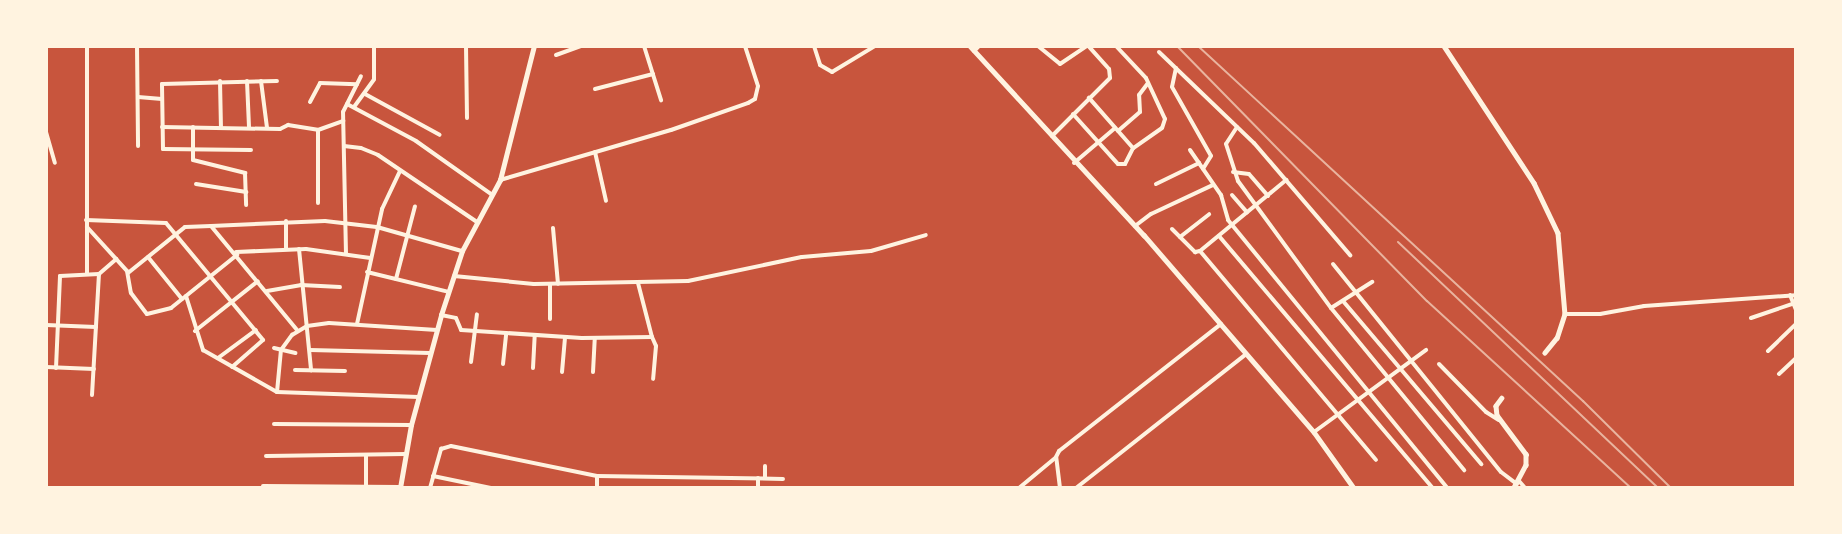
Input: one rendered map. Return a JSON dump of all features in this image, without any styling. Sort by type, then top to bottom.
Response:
[{"type":"main road","points":[[400,487],[411,425],[441,315],[462,251],[500,180],[534,46]]},
{"type":"main road","points":[[970,46],[1074,163],[1135,226],[1221,324],[1314,432],[1354,488]]},
{"type":"main road","points":[[1444,46],[1553,220],[1562,252],[1565,314],[1557,338],[1545,353]]},
{"type":"main road","points":[[1502,398],[1495,410],[1499,420],[1524,447],[1526,465],[1518,482]]},
{"type":"street","points":[[87,46],[87,273]]},
{"type":"street","points":[[137,46],[138,146]]},
{"type":"street","points":[[354,107],[374,79],[374,46]]},
{"type":"street","points":[[466,46],[467,118]]},
{"type":"street","points":[[556,55],[581,46]]},
{"type":"street","points":[[644,46],[661,100]]},
{"type":"street","points":[[500,180],[671,130],[755,99],[758,86],[745,46]]},
{"type":"street","points":[[814,46],[820,65],[832,72],[875,46]]},
{"type":"street","points":[[974,51],[979,46]]},
{"type":"street","points":[[1038,46],[1060,64],[1087,46],[1110,74],[1051,136]]},
{"type":"street","points":[[1073,114],[1121,165],[1133,148],[1165,123],[1148,82],[1116,46]]},
{"type":"street","points":[[1159,52],[1237,127],[1350,255]]},
{"type":"street","points":[[1176,68],[1172,87],[1211,156],[1203,169]]},
{"type":"street","points":[[595,89],[653,74]]},
{"type":"street","points":[[346,254],[343,121],[347,104],[361,76]]},
{"type":"street","points":[[220,81],[221,127]]},
{"type":"street","points":[[247,81],[249,128]]},
{"type":"street","points":[[261,81],[267,128]]},
{"type":"street","points":[[251,150],[163,149],[162,99],[165,82],[277,81]]},
{"type":"street","points":[[1074,163],[1140,112],[1138,95],[1148,82]]},
{"type":"street","points":[[310,102],[320,83],[357,84]]},
{"type":"street","points":[[365,94],[440,135]]},
{"type":"street","points":[[138,97],[162,99]]},
{"type":"street","points":[[1089,98],[1133,148]]},
{"type":"street","points":[[347,104],[416,141],[491,194]]},
{"type":"street","points":[[162,128],[267,128],[288,125],[318,130],[343,121]]},
{"type":"street","points":[[193,127],[192,149],[195,162],[243,172],[246,206]]},
{"type":"street","points":[[1237,127],[1226,144],[1233,172],[1331,308],[1464,470]]},
{"type":"street","points":[[318,130],[318,203]]},
{"type":"street","points":[[46,132],[55,163]]},
{"type":"street","points":[[344,146],[368,150],[477,222]]},
{"type":"street","points":[[1190,150],[1213,184],[1231,225],[1447,488]]},
{"type":"street","points":[[595,153],[606,201]]},
{"type":"street","points":[[1156,184],[1199,163]]},
{"type":"street","points":[[357,324],[377,227],[400,171]]},
{"type":"street","points":[[1233,172],[1249,174],[1268,196]]},
{"type":"street","points":[[1172,229],[1195,252],[1200,251],[1286,180]]},
{"type":"street","points":[[196,184],[246,192]]},
{"type":"street","points":[[1135,226],[1151,214],[1213,184]]},
{"type":"street","points":[[1232,195],[1247,212]]},
{"type":"street","points":[[396,279],[405,235],[415,206]]},
{"type":"street","points":[[1180,237],[1209,214]]},
{"type":"street","points":[[86,223],[161,221],[176,234],[256,330],[262,344],[232,367]]},
{"type":"street","points":[[286,221],[286,249]]},
{"type":"street","points":[[128,273],[193,223],[211,226],[286,221],[377,227],[462,251]]},
{"type":"street","points":[[86,223],[128,273],[131,293],[142,312],[167,309],[236,254],[299,249],[370,258]]},
{"type":"street","points":[[211,226],[298,331]]},
{"type":"street","points":[[553,228],[558,284]]},
{"type":"street","points":[[454,276],[497,283],[687,281],[802,257],[871,250],[926,235]]},
{"type":"street","points":[[1219,236],[1433,488]]},
{"type":"street","points":[[299,249],[311,370]]},
{"type":"street","points":[[1200,251],[1339,412],[1376,460]]},
{"type":"street","points":[[148,257],[184,297],[201,347],[277,392],[419,397]]},
{"type":"street","points":[[92,394],[99,274],[116,259]]},
{"type":"street","points":[[1333,264],[1354,294],[1412,361],[1500,472],[1525,488]]},
{"type":"street","points":[[367,272],[449,292]]},
{"type":"street","points":[[56,368],[60,276],[99,274]]},
{"type":"street","points":[[195,332],[258,281]]},
{"type":"street","points":[[1331,308],[1372,282]]},
{"type":"street","points":[[638,283],[656,346],[653,379]]},
{"type":"street","points":[[550,284],[550,319]]},
{"type":"street","points":[[266,291],[301,285],[340,287]]},
{"type":"street","points":[[1790,295],[1796,310]]},
{"type":"street","points":[[1565,314],[1608,314],[1648,306],[1796,295]]},
{"type":"street","points":[[1343,301],[1481,464]]},
{"type":"street","points":[[1751,318],[1792,304]]},
{"type":"street","points":[[471,362],[477,314]]},
{"type":"street","points":[[441,315],[456,318],[461,330],[565,337],[652,337]]},
{"type":"street","points":[[277,392],[281,350],[298,331],[307,326],[357,324],[437,330]]},
{"type":"street","points":[[1019,488],[1056,457],[1064,445],[1221,324]]},
{"type":"street","points":[[1768,351],[1796,324]]},
{"type":"street","points":[[46,325],[96,327]]},
{"type":"street","points":[[218,359],[256,330]]},
{"type":"street","points":[[503,364],[506,333]]},
{"type":"street","points":[[533,368],[535,335]]},
{"type":"street","points":[[562,372],[565,337]]},
{"type":"street","points":[[593,372],[595,338]]},
{"type":"street","points":[[274,348],[295,353]]},
{"type":"street","points":[[310,350],[430,353]]},
{"type":"street","points":[[1314,432],[1426,350]]},
{"type":"street","points":[[1076,488],[1246,354]]},
{"type":"street","points":[[1779,374],[1796,358]]},
{"type":"street","points":[[1439,364],[1486,412],[1499,420]]},
{"type":"street","points":[[46,367],[94,369]]},
{"type":"street","points":[[295,370],[345,371]]},
{"type":"street","points":[[274,424],[411,425]]},
{"type":"street","points":[[430,488],[441,449],[451,446],[597,476],[783,478]]},
{"type":"street","points":[[266,456],[406,454]]},
{"type":"street","points":[[366,455],[366,487]]},
{"type":"street","points":[[1056,457],[1060,488]]},
{"type":"street","points":[[765,466],[765,478]]},
{"type":"street","points":[[433,476],[491,488]]},
{"type":"street","points":[[597,476],[597,488]]},
{"type":"street","points":[[758,478],[758,488]]},
{"type":"street","points":[[263,486],[400,487]]},
{"type":"railway","points":[[1177,46],[1427,301],[1631,488]]},
{"type":"railway","points":[[1198,46],[1583,401],[1671,488]]},
{"type":"railway","points":[[1398,242],[1658,488]]}]
